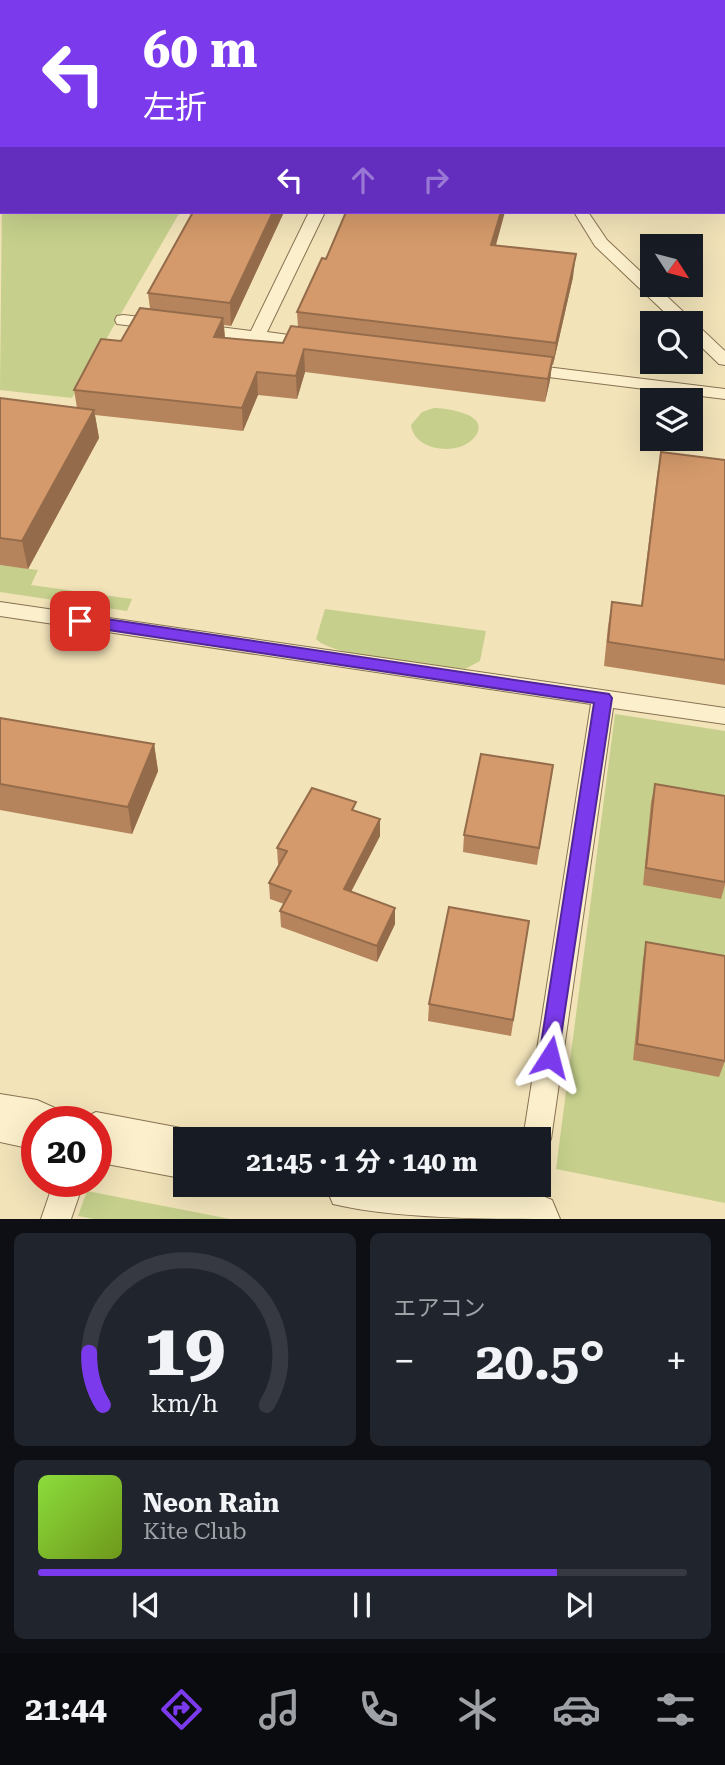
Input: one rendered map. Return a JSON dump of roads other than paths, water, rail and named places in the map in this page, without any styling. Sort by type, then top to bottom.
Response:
[{"type":"street","points":[[0,1118],[21,1122]]},
{"type":"street","points":[[112,1140],[173,1152]]},
{"type":"street","points":[[423,1197],[512,1212]]},
{"type":"lane","points":[[257,336],[316,214]]},
{"type":"lane","points":[[582,214],[601,243],[673,311]]},
{"type":"lane","points":[[123,320],[326,345]]},
{"type":"lane","points":[[703,339],[725,360]]},
{"type":"lane","points":[[505,367],[725,394]]},
{"type":"lane","points":[[0,609],[725,716]]},
{"type":"lane","points":[[539,1127],[603,698]]},
{"type":"lane","points":[[56,1219],[64,1197]]}]
